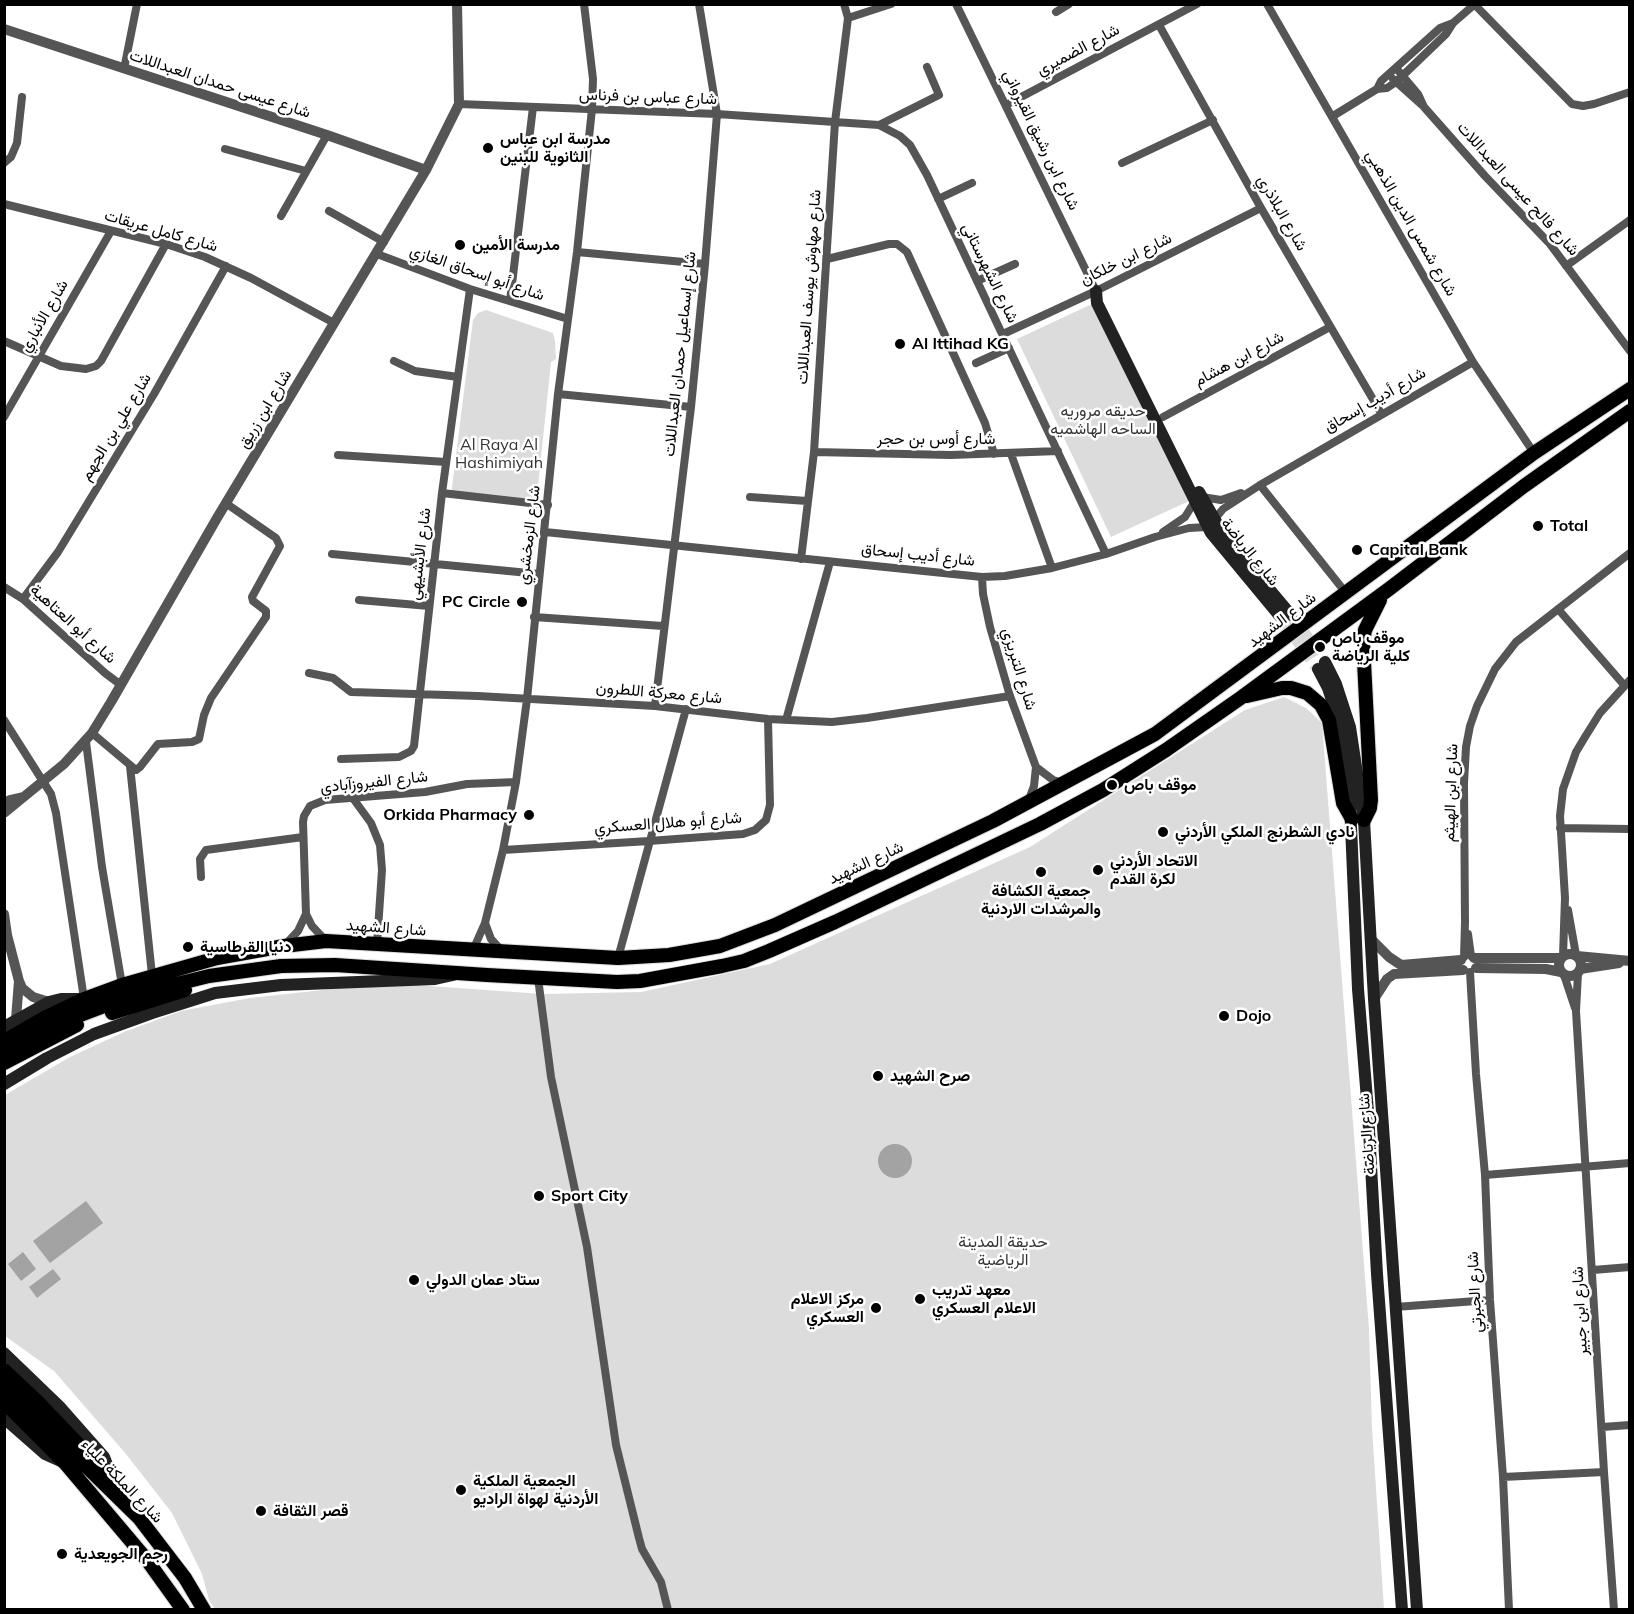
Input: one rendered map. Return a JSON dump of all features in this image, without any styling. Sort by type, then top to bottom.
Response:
[{"type":"main road","name":"شارع ابن رشيق القيرواني","points":[[1096,291],[1163,417],[1199,499]]},
{"type":"main road","name":"شارع ابن رشيق القيرواني","points":[[1096,291],[1097,303],[1199,499]]},
{"type":"main road","name":"شارع الشهيد","points":[[4,1041],[46,1017],[84,999],[122,985],[217,958],[284,946],[326,941],[618,958],[669,955],[720,946],[775,925],[1028,803],[1155,734],[1534,453],[1629,389]]},
{"type":"main road","points":[[4,1053],[54,1025],[136,994],[208,976],[246,971],[288,966],[335,965],[538,978],[640,981],[744,961],[836,922],[1072,808],[1166,750],[1242,697],[1524,486],[1629,411]]},
{"type":"main road","name":"شارع الرياضة","points":[[1199,499],[1211,523],[1214,537],[1287,618]]},
{"type":"main road","points":[[1242,697],[1291,688],[1307,693],[1321,705],[1329,720],[1343,803],[1358,819],[1370,808],[1371,800],[1365,721],[1363,642],[1372,614],[1389,589]]},
{"type":"main road","name":"شارع الرياضة","points":[[1321,665],[1344,705],[1350,727],[1370,938],[1417,1610]]},
{"type":"main road","name":"شارع الرياضة","points":[[1358,819],[1358,989],[1402,1610]]},
{"type":"main road","points":[[4,1063],[70,1028],[122,1009],[246,971]]},
{"type":"main road","points":[[4,1084],[65,1048],[112,1027],[215,993],[281,986],[435,979],[458,973]]},
{"type":"main road","points":[[4,1027],[49,1002],[61,999],[84,999]]},
{"type":"main road","points":[[1366,1086],[1380,1085]]},
{"type":"main road","points":[[4,1353],[59,1406],[104,1457],[117,1495]]},
{"type":"main road","name":"شارع الملكة علياء","points":[[7,1385],[102,1468],[117,1495],[139,1518],[173,1561],[204,1610]]},
{"type":"main road","name":"شارع الملكة علياء","points":[[7,1385],[65,1463],[147,1560],[183,1610]]},
{"type":"main road","points":[[4,1418],[45,1454],[65,1463]]},
{"type":"main road","points":[[1400,1578],[1414,1578]]},
{"type":"street","points":[[124,69],[137,4]]},
{"type":"street","name":"شارع ابن زريق","points":[[4,813],[44,781],[89,737],[426,170],[459,104],[457,4]]},
{"type":"street","name":"شارع الزمخشري","points":[[472,950],[485,923],[503,849],[516,782],[527,699],[558,394],[577,252],[592,109],[593,79],[584,4]]},
{"type":"street","name":"شارع إسماعيل حمدان العبداللات","points":[[655,706],[691,407],[717,114],[699,4]]},
{"type":"street","points":[[844,4],[848,18],[891,4]]},
{"type":"street","name":"شارع ابن رشيق القيرواني","points":[[956,4],[1096,291]]},
{"type":"street","points":[[1056,12],[1069,4]]},
{"type":"street","name":"شارع الضميري","points":[[1006,105],[1197,4]]},
{"type":"street","name":"شارع شمس الدين الذهبي","points":[[1267,4],[1473,362],[1534,453]]},
{"type":"street","points":[[1333,116],[1377,89],[1387,88],[1400,79],[1446,34],[1453,23],[1475,5],[1572,104],[1583,106],[1594,104],[1629,92]]},
{"type":"street","name":"شارع مهاوش يوسف العبداللات","points":[[801,559],[814,452],[835,122],[848,18]]},
{"type":"street","points":[[1377,89],[1382,81],[1440,27],[1453,23]]},
{"type":"street","name":"شارع البلاذري","points":[[1159,25],[1261,208],[1381,414]]},
{"type":"street","name":"شارع عيسى حمدان العبداللات","points":[[4,28],[426,170]]},
{"type":"street","points":[[879,125],[939,95],[927,67]]},
{"type":"street","name":"شارع فالح عيسى العبداللات","points":[[1393,71],[1413,98],[1424,106],[1485,176],[1550,244],[1629,351]]},
{"type":"street","points":[[4,163],[11,158],[16,143],[22,97]]},
{"type":"street","name":"شارع عباس بن فرناس","points":[[459,104],[717,114],[835,122]]},
{"type":"street","points":[[510,301],[533,107]]},
{"type":"street","points":[[1122,164],[1213,120]]},
{"type":"street","name":"شارع الشهرستاني","points":[[835,122],[879,125],[900,136],[910,145],[1003,334],[1106,554]]},
{"type":"street","points":[[281,216],[327,135]]},
{"type":"street","points":[[225,149],[306,171]]},
{"type":"street","points":[[938,199],[972,183]]},
{"type":"street","name":"شارع كامل عريقات","points":[[4,204],[166,244],[205,257],[334,323]]},
{"type":"street","name":"شارع ابن خلكان","points":[[1003,334],[1096,291],[1261,208]]},
{"type":"street","points":[[329,211],[384,242]]},
{"type":"street","points":[[1566,266],[1629,220]]},
{"type":"street","name":"شارع الأنباري","points":[[4,417],[111,231]]},
{"type":"street","points":[[4,341],[72,369],[96,366],[101,361],[166,244]]},
{"type":"street","points":[[827,259],[889,244],[897,244],[908,252],[985,423],[994,454]]},
{"type":"street","points":[[577,252],[705,264]]},
{"type":"street","name":"شارع أبو إسحاق الغازي","points":[[377,254],[470,289],[568,319]]},
{"type":"street","points":[[977,281],[1015,264]]},
{"type":"street","name":"شارع علي بن الجهم","points":[[23,599],[58,552],[83,511],[160,384],[226,266]]},
{"type":"street","name":"شارع الأبشيهي","points":[[340,759],[399,756],[411,751],[414,746],[442,493],[470,289]]},
{"type":"street","name":"شارع ابن هشام","points":[[1163,417],[1330,327]]},
{"type":"street","points":[[976,363],[1009,348]]},
{"type":"street","points":[[394,361],[415,371],[458,377]]},
{"type":"street","name":"شارع أديب إسحاق","points":[[545,532],[982,577],[1005,576],[1052,568],[1211,523],[1223,509],[1260,485],[1473,362]]},
{"type":"street","points":[[558,394],[691,407]]},
{"type":"street","name":"شارع أوس بن حجر","points":[[814,452],[905,455],[1058,451]]},
{"type":"street","points":[[338,454],[446,462]]},
{"type":"street","points":[[1011,454],[1052,568]]},
{"type":"street","points":[[1260,485],[1346,593]]},
{"type":"street","name":"شارع أديب إسحاق","points":[[1155,537],[1185,517],[1199,499],[1221,500],[1260,485]]},
{"type":"street","points":[[442,493],[548,505]]},
{"type":"street","points":[[750,497],[807,501]]},
{"type":"street","points":[[89,737],[134,769],[138,769],[158,744],[192,742],[199,739],[204,715],[211,698],[266,617],[266,611],[253,601],[252,597],[279,549],[280,543],[227,504]]},
{"type":"street","name":"شارع ابن الهيثم","points":[[1468,963],[1465,922],[1466,747],[1470,726],[1484,690],[1505,654],[1530,631],[1629,553]]},
{"type":"street","points":[[332,554],[539,574]]},
{"type":"street","points":[[786,720],[830,562]]},
{"type":"street","name":"شارع التبريزي","points":[[982,577],[986,610],[1010,696],[1036,767]]},
{"type":"street","name":"شارع أبو العتاهية","points":[[4,586],[23,599],[121,686]]},
{"type":"street","points":[[359,600],[429,606]]},
{"type":"street","points":[[1558,609],[1627,683],[1600,713],[1576,752],[1561,799],[1560,828],[1565,898],[1576,956],[1581,962],[1579,971]]},
{"type":"street","points":[[534,617],[663,626]]},
{"type":"street","name":"شارع معركة اللطرون","points":[[309,673],[333,678],[351,692],[420,693],[655,706],[786,720],[851,720],[1010,696]]},
{"type":"street","points":[[618,958],[686,709]]},
{"type":"street","name":"شارع أبو هلال العسكري","points":[[503,849],[742,834],[754,830],[766,820],[770,805],[768,719]]},
{"type":"street","points":[[4,720],[51,794],[56,813],[84,999]]},
{"type":"street","points":[[89,737],[102,867],[122,985]]},
{"type":"street","points":[[130,765],[152,975]]},
{"type":"street","points":[[1036,767],[1053,780],[1065,783]]},
{"type":"street","points":[[1028,803],[1034,786],[1036,767]]},
{"type":"street","name":"شارع الفيروزآبادي","points":[[306,914],[303,837],[304,816],[310,806],[320,801],[352,797],[425,792],[467,784],[516,782]]},
{"type":"street","name":"شارع ابن زريق","points":[[4,804],[23,797]]},
{"type":"street","points":[[352,797],[374,828],[382,858],[377,944]]},
{"type":"street","points":[[1560,828],[1629,829]]},
{"type":"street","points":[[201,878],[200,859],[206,850],[303,837]]},
{"type":"street","points":[[1562,973],[1558,965],[1562,957],[1565,898]]},
{"type":"street","points":[[4,914],[6,935],[22,988],[33,997],[49,1002]]},
{"type":"street","points":[[306,914],[312,926],[326,941]]},
{"type":"street","points":[[284,946],[297,931],[306,914]]},
{"type":"street","points":[[485,923],[491,939],[503,952]]},
{"type":"street","points":[[1370,938],[1389,957],[1401,965],[1562,957],[1569,954],[1629,961]]},
{"type":"street","points":[[1374,999],[1387,979],[1394,974],[1468,963],[1546,969],[1571,976],[1579,971],[1629,961]]},
{"type":"street","name":"شارع الجبرتي","points":[[1468,963],[1485,1175],[1490,1300],[1503,1477],[1509,1610]]},
{"type":"street","name":"شارع ابن جبير","points":[[1579,971],[1576,1011],[1614,1610]]},
{"type":"street","name":"شارع ابن جبير","points":[[1562,973],[1576,1011]]},
{"type":"street","points":[[538,978],[551,1077],[587,1247],[616,1445],[642,1549],[662,1582],[668,1610]]},
{"type":"street","points":[[16,1019],[19,981]]},
{"type":"street","points":[[1485,1175],[1629,1163]]},
{"type":"street","points":[[1593,1270],[1629,1267]]},
{"type":"street","points":[[1395,1308],[1490,1300]]},
{"type":"street","points":[[1602,1427],[1629,1425]]},
{"type":"street","points":[[1503,1477],[1604,1472]]},
{"type":"green space","name":"حديقه مروريه الساحه الهاشميه","points":[[1094,303],[1189,501],[1111,537],[1017,339]]},
{"type":"green space","name":"Al Raya Al Hashimiyah","points":[[486,310],[553,333],[556,359],[551,362],[536,505],[451,495],[473,320],[478,313]]},
{"type":"green space","name":"حديقة المدينة الرياضية","points":[[1284,697],[1306,708],[1322,723],[1369,1329],[1372,1428],[1384,1609],[215,1609],[209,1600],[202,1574],[172,1513],[126,1454],[54,1371],[5,1336],[5,1095],[70,1057],[124,1032],[181,1011],[250,998],[387,983],[543,994],[641,992],[770,964],[1030,847],[1245,710]]},
{"type":"shaded area","points":[[895,1144],[907,1149],[912,1161],[907,1173],[895,1178],[883,1173],[878,1161],[883,1149]]},
{"type":"shaded area","points":[[86,1201],[103,1223],[50,1263],[33,1241]]},
{"type":"shaded area","points":[[23,1252],[36,1269],[21,1281],[8,1264]]},
{"type":"shaded area","points":[[53,1269],[61,1279],[37,1298],[29,1287]]},
{"type":"tunnel","points":[[1291,615],[1325,662]]},
{"type":"tunnel","points":[[1283,620],[1318,669]]},
{"type":"place","name":"مدرسة ابن عباس الثانوية للبنين","points":[[488,148]]},
{"type":"place","name":"مدرسة الأمين","points":[[460,245]]},
{"type":"place","name":"Al Ittihad KG","points":[[900,344]]},
{"type":"place","name":"Total","points":[[1538,526]]},
{"type":"place","name":"Capital Bank","points":[[1357,550]]},
{"type":"place","name":"PC Circle","points":[[522,602]]},
{"type":"place","name":"موقف باص كلية الرياضة","points":[[1320,647]]},
{"type":"place","name":"موقف باص","points":[[1112,785]]},
{"type":"place","name":"Orkida Pharmacy","points":[[529,815]]},
{"type":"place","name":"نادي الشطرنج الملكي الأردني","points":[[1163,832]]},
{"type":"place","name":"الاتحاد الأردني لكرة القدم","points":[[1098,870]]},
{"type":"place","name":"جمعية الكشافة والمرشدات الاردنية","points":[[1041,872]]},
{"type":"place","name":"دنيا القرطاسية","points":[[188,947]]},
{"type":"place","name":"Dojo","points":[[1224,1016]]},
{"type":"place","name":"صرح الشهيد","points":[[878,1076]]},
{"type":"place","name":"Sport City","points":[[539,1196]]},
{"type":"place","name":"ستاد عمان الدولي","points":[[414,1280]]},
{"type":"place","name":"معهد تدريب الاعلام العسكري","points":[[920,1299]]},
{"type":"place","name":"مركز الاعلام العسكري","points":[[876,1308]]},
{"type":"place","name":"الجمعية الملكية الأردنية لهواة الراديو","points":[[461,1490]]},
{"type":"place","name":"قصر الثقافة","points":[[261,1511]]},
{"type":"place","name":"رجم الجويعدية","points":[[62,1554]]}]
